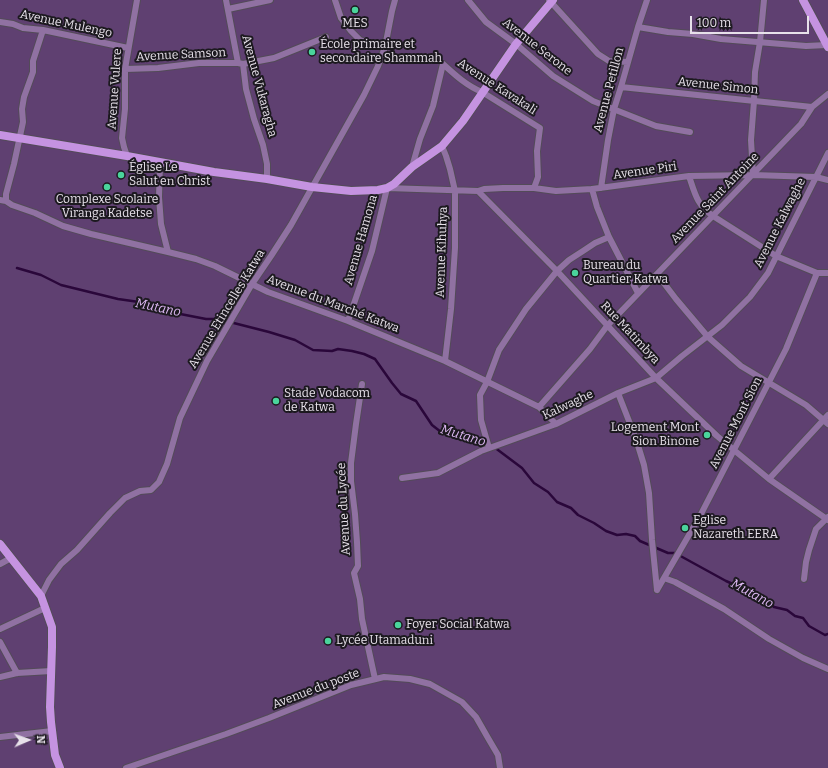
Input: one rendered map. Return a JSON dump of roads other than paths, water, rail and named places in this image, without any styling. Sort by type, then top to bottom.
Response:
[{"type":"street","name":"Avenue Vulere","points":[[127,156],[122,138],[125,69],[137,0]]},
{"type":"street","name":"Avenue Vukaragha","points":[[226,0],[246,89],[265,151],[267,178]]},
{"type":"street","points":[[228,9],[270,0]]},
{"type":"street","points":[[336,0],[341,18],[360,40],[372,45],[385,47]]},
{"type":"street","name":"Avenue Etincelles Katwa","points":[[41,596],[49,580],[61,564],[77,550],[125,498],[140,491],[151,490],[159,482],[167,464],[180,418],[207,361],[252,284],[291,225],[364,95],[378,66],[385,47],[395,0]]},
{"type":"street","name":"Avenue Serone","points":[[468,0],[486,22],[516,44],[553,76],[593,101],[656,126],[690,132]]},
{"type":"street","name":"Avenue Petillon","points":[[601,188],[614,109],[647,0]]},
{"type":"street","points":[[753,175],[751,140],[755,72],[760,42],[764,0]]},
{"type":"street","points":[[638,27],[721,39],[806,46],[827,46],[803,0]]},
{"type":"street","points":[[388,188],[412,167],[442,146],[463,121],[516,44],[551,1],[598,54],[609,61],[628,62]]},
{"type":"street","name":"Avenue Mulengo","points":[[0,22],[13,24],[23,28],[43,30],[128,48]]},
{"type":"street","points":[[3,200],[6,194],[20,138],[23,122],[22,109],[24,96],[33,72],[33,61],[43,30]]},
{"type":"street","name":"Avenue Samson","points":[[125,69],[158,68],[199,63],[241,64],[274,58],[326,37]]},
{"type":"street","name":"Avenue Kavakali","points":[[412,167],[420,139],[433,106],[443,64],[473,88],[540,128],[538,176],[534,188]]},
{"type":"street","name":"Avenue Simon","points":[[621,87],[812,107]]},
{"type":"street","name":"Avenue Saint Antoine","points":[[539,407],[590,349],[607,326],[801,124],[812,107],[828,94]]},
{"type":"street","points":[[0,135],[214,172],[267,178],[312,187],[351,191],[374,191],[388,188],[478,191]]},
{"type":"street","name":"Avenue Kihuhya","points":[[442,146],[450,169],[455,191],[455,248],[451,309],[445,361]]},
{"type":"street","name":"Avenue Kalwaghe","points":[[656,378],[722,325],[750,297],[768,274],[828,153]]},
{"type":"street","points":[[160,162],[159,197],[161,224],[168,252]]},
{"type":"street","name":"Avenue Piri","points":[[478,191],[484,189],[503,188],[534,188],[556,191],[592,189],[689,176],[753,175],[816,177],[828,180]]},
{"type":"street","points":[[689,176],[694,193],[700,204],[713,216],[776,256],[817,273],[828,273]]},
{"type":"street","name":"Avenue Hamona","points":[[348,322],[372,251],[388,188]]},
{"type":"street","points":[[592,189],[597,207],[610,237],[638,293]]},
{"type":"street","name":"Rue Matimbya","points":[[478,191],[557,271],[656,378],[717,436],[768,479],[827,519]]},
{"type":"street","name":"Avenue du Marché Katwa","points":[[3,200],[63,226],[196,259],[214,266],[268,292],[445,361],[539,407],[556,424]]},
{"type":"street","points":[[489,448],[481,420],[480,395],[487,382],[499,350],[526,309],[557,271],[569,260],[595,243],[610,237]]},
{"type":"street","name":"Avenue Mont Sion","points":[[618,393],[636,439],[644,465],[649,493],[657,590],[700,516],[769,383],[786,349],[817,273]]},
{"type":"street","points":[[657,274],[708,337],[741,366],[827,419],[768,479]]},
{"type":"street","name":"Kalwaghe","points":[[402,478],[438,473],[481,451],[556,424],[618,393],[656,378]]},
{"type":"street","name":"Avenue du Lycée","points":[[362,384],[351,463],[351,481],[358,554],[358,566],[354,573],[375,679]]},
{"type":"street","points":[[804,579],[806,562],[816,529],[827,519]]},
{"type":"street","points":[[0,544],[41,596],[52,627],[50,707],[55,755],[60,768]]},
{"type":"street","points":[[0,564],[11,558]]},
{"type":"street","points":[[664,578],[675,582],[724,609],[769,639],[803,658],[828,669]]},
{"type":"street","points":[[0,629],[46,608]]},
{"type":"street","points":[[0,642],[17,673]]},
{"type":"street","points":[[0,677],[17,673],[51,671]]},
{"type":"street","name":"Avenue du poste","points":[[126,768],[233,732],[351,685],[384,677],[410,679],[430,684],[462,702],[476,717],[485,732],[498,755],[500,768]]},
{"type":"street","points":[[0,737],[52,731]]},
{"type":"waterway","name":"Mutano","points":[[17,268],[41,275],[61,285],[118,299],[139,302],[170,312],[206,319],[218,319],[269,332],[295,340],[313,350],[332,351],[338,349],[364,354],[375,359],[401,394],[416,401],[432,425],[441,432],[468,437],[486,444]]},
{"type":"waterway","name":"Mutano","points":[[494,447],[522,468],[534,483],[548,492],[557,502],[571,508],[578,515],[606,531],[617,535],[626,534],[635,536],[640,541],[668,553],[675,553],[726,581],[764,598],[774,607],[787,610],[795,616],[803,618],[809,626],[825,635],[828,634]]},
{"type":"place","name":"MES","points":[[355,10]]},
{"type":"place","name":"École primaire et secondaire Shammah","points":[[312,52]]},
{"type":"place","name":"Église Le Salut en Christ","points":[[121,175]]},
{"type":"place","name":"Complexe Scolaire Viranga Kadetse","points":[[107,187]]},
{"type":"place","name":"Bureau du Quartier Katwa","points":[[575,273]]},
{"type":"place","name":"Stade Vodacom de Katwa","points":[[276,401]]},
{"type":"place","name":"Logement Mont Sion Binone","points":[[707,435]]},
{"type":"place","name":"Eglise Nazareth EERA","points":[[685,528]]},
{"type":"place","name":"Foyer Social Katwa","points":[[398,625]]},
{"type":"place","name":"Lycée Utamaduni","points":[[328,641]]}]
